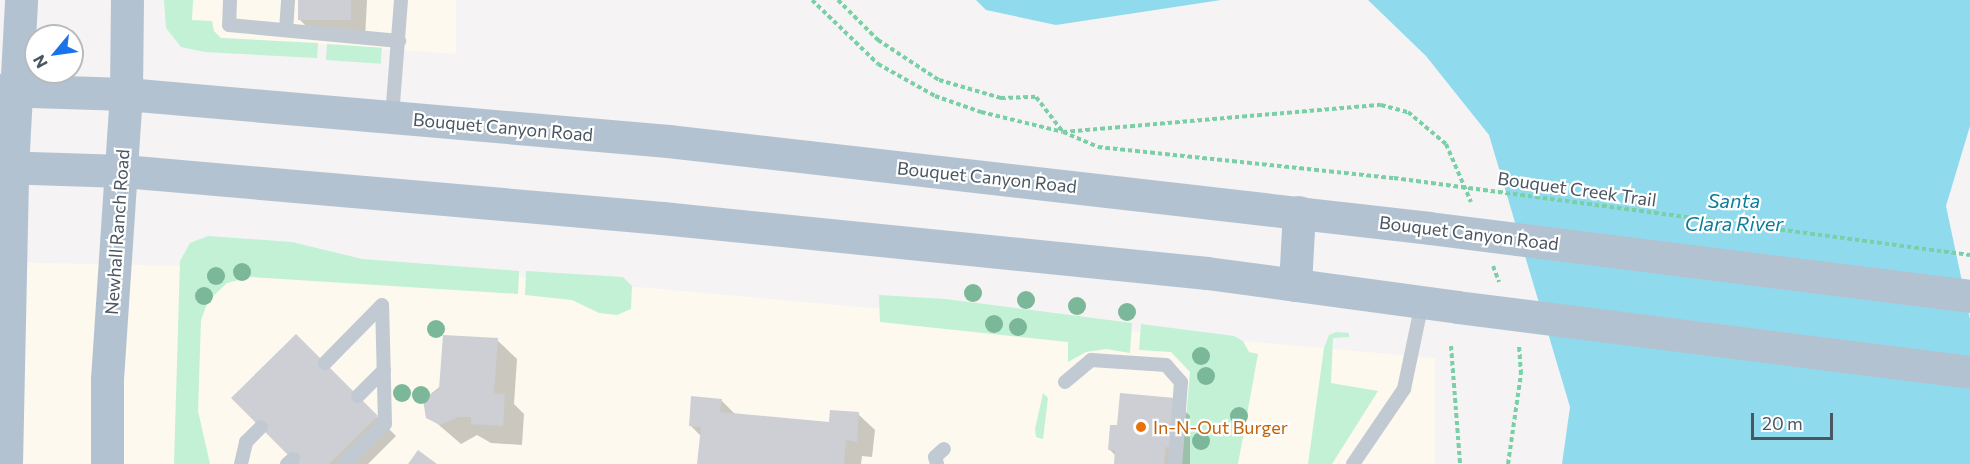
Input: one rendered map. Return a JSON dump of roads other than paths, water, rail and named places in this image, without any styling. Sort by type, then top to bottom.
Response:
[{"type":"main road","points":[[6,464],[7,90],[21,0]]},
{"type":"main road","name":"Newhall Ranch Road","points":[[107,464],[107,379],[123,171],[127,0]]},
{"type":"main road","name":"Bouquet Canyon Road","points":[[7,90],[126,94],[668,141],[1299,212],[1970,296]]},
{"type":"main road","points":[[6,167],[123,171],[662,218],[1295,285],[1970,372]]},
{"type":"main road","points":[[1295,285],[1299,212]]},
{"type":"lane","points":[[230,0],[229,25],[399,41]]},
{"type":"lane","points":[[286,30],[288,0]]},
{"type":"lane","points":[[392,117],[402,0]]},
{"type":"lane","points":[[1353,464],[1404,389],[1422,303]]},
{"type":"lane","points":[[325,363],[382,305],[385,424],[344,464]]},
{"type":"lane","points":[[1065,382],[1091,360],[1166,365],[1181,381],[1175,464]]},
{"type":"lane","points":[[358,396],[384,370]]},
{"type":"lane","points":[[241,464],[246,442],[261,428]]},
{"type":"lane","points":[[937,464],[935,457],[944,449]]},
{"type":"water","points":[[976,0],[1221,0],[1056,25],[986,10]]},
{"type":"water","name":"Santa Clara River","points":[[1368,0],[1970,0],[1970,126],[1946,206],[1970,319],[1970,464],[1562,464],[1570,407],[1489,135],[1426,56]]},
{"type":"place","name":"In-N-Out Burger","points":[[1141,427]]}]
